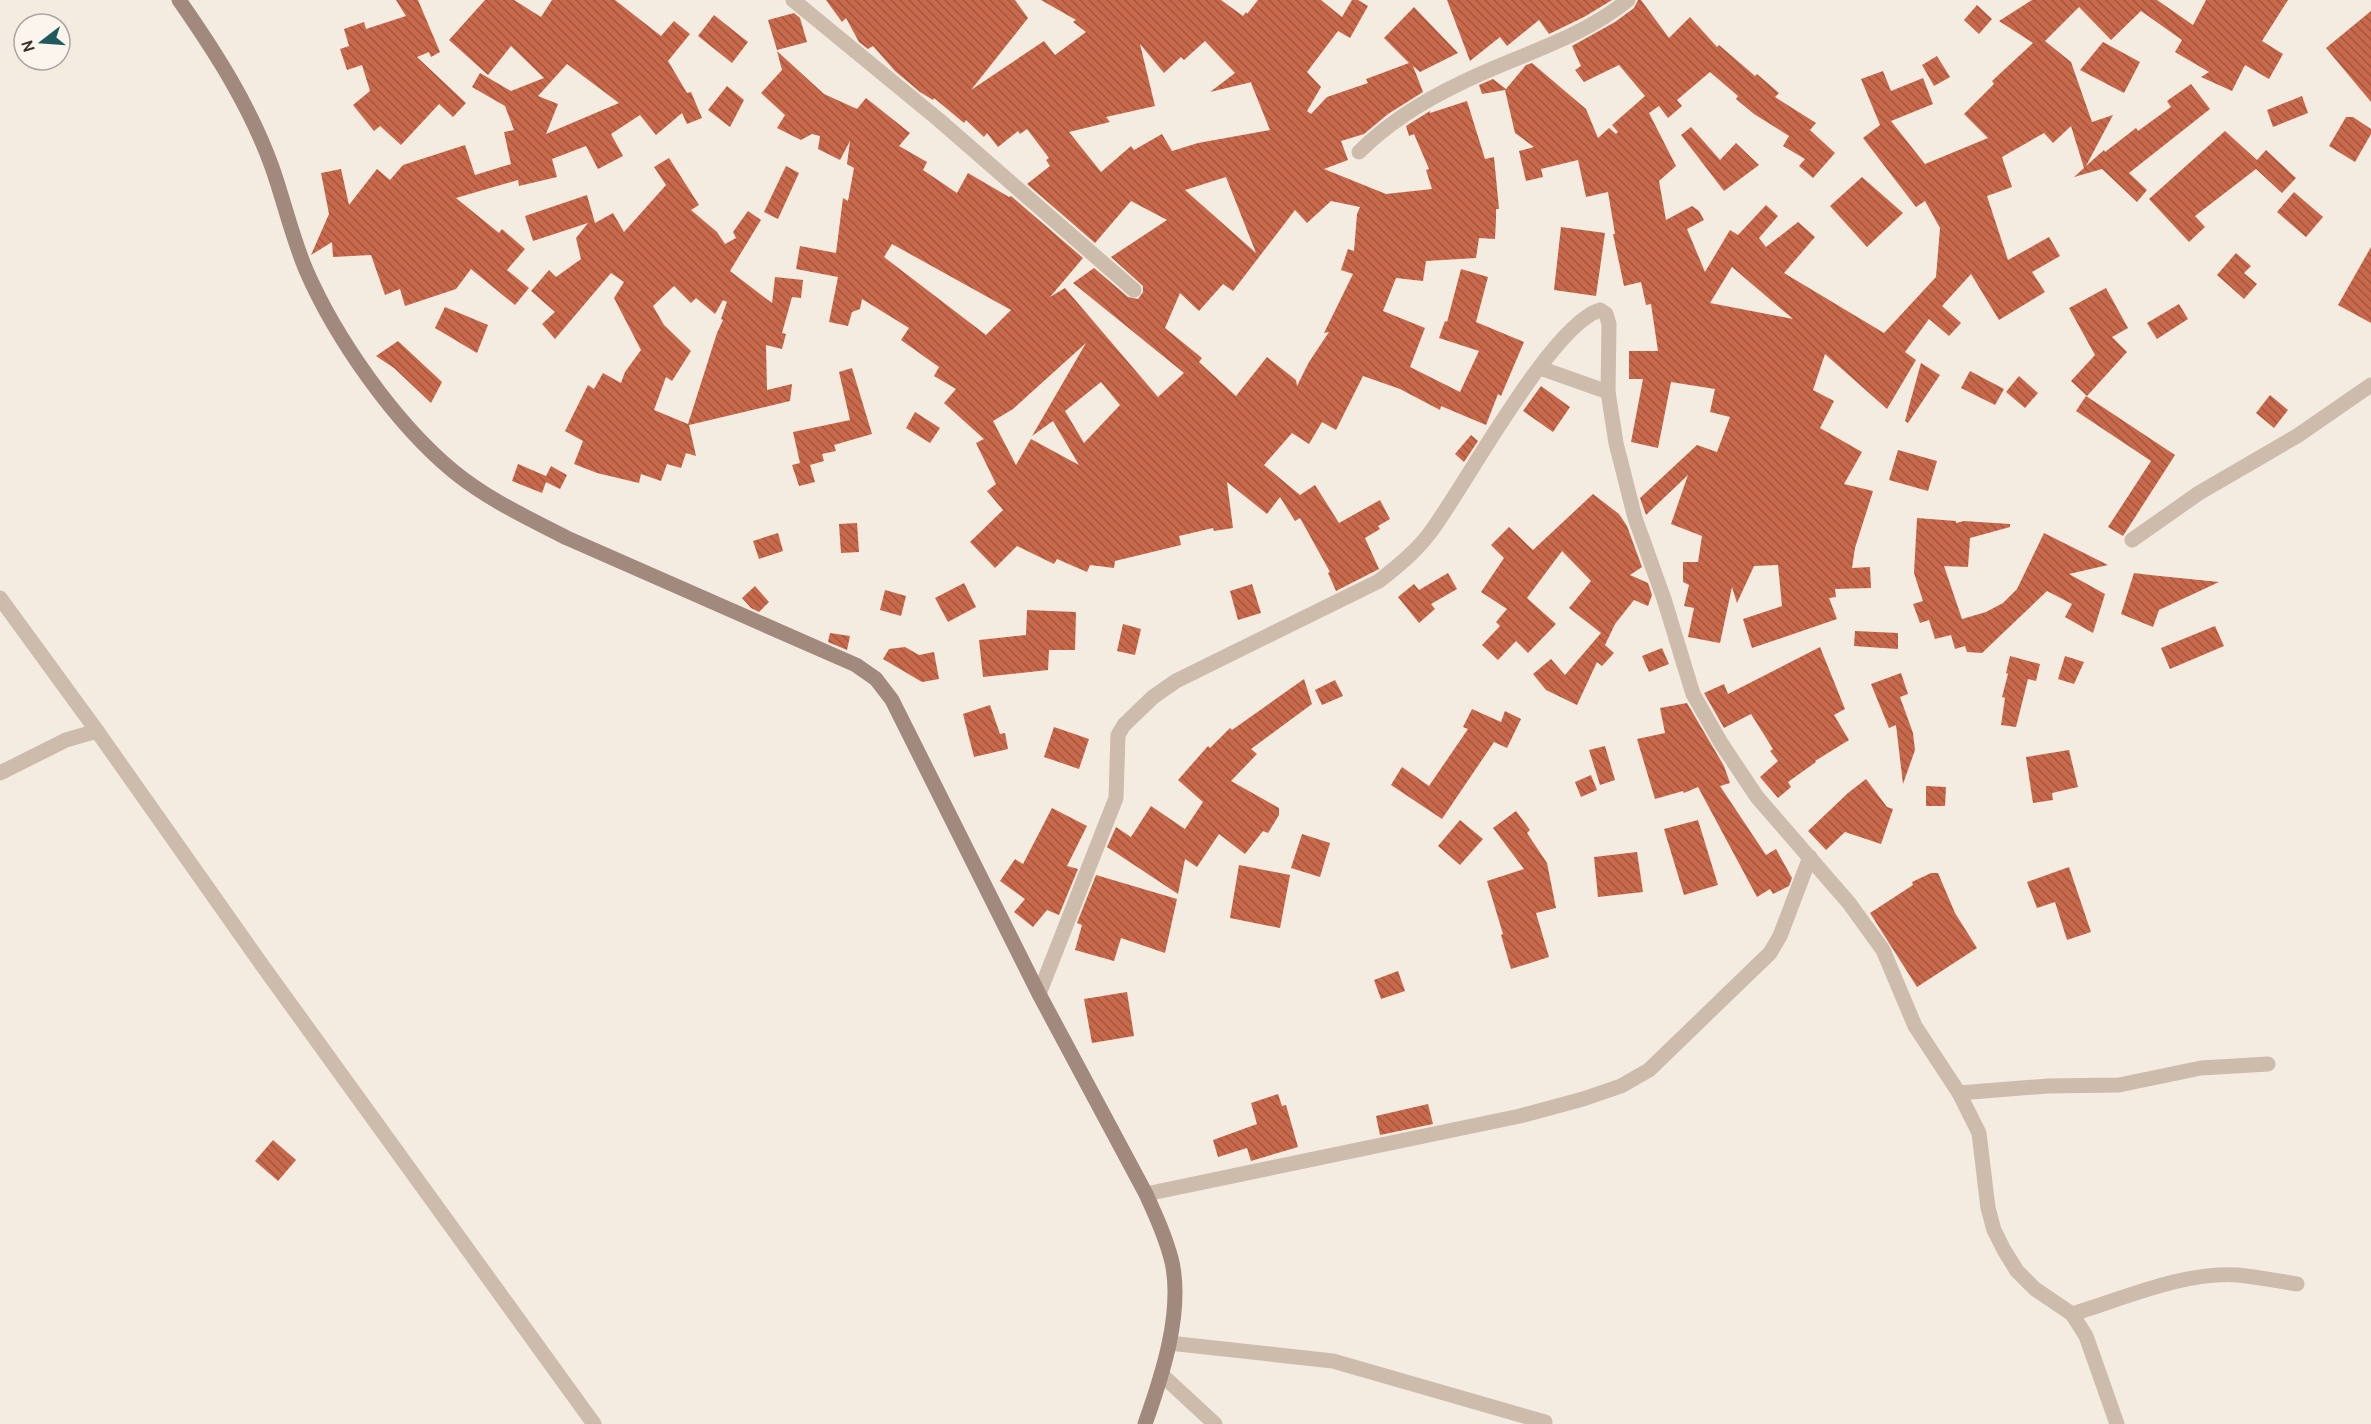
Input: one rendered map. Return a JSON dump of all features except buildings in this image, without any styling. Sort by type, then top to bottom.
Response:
[{"type":"street","points":[[179,0],[225,67],[243,99],[272,165],[305,268],[324,309],[369,377],[426,446],[482,492],[532,520],[567,538],[856,665],[876,679],[897,710],[1039,994],[1146,1194],[1161,1228],[1172,1264],[1174,1294],[1168,1343],[1145,1424]]},
{"type":"street","points":[[793,0],[939,120],[1134,290]]},
{"type":"street","points":[[1359,152],[1381,130],[1413,108],[1462,82],[1551,45],[1597,22],[1628,0]]},
{"type":"street","points":[[1039,994],[1116,798],[1116,747],[1118,735],[1124,725],[1153,697],[1176,681],[1379,581],[1403,562],[1431,532],[1565,334],[1592,312],[1600,310],[1606,314],[1609,324],[1608,392],[1616,443],[1635,518],[1664,599],[1693,694],[1721,743],[1757,797],[1850,903],[1882,950],[1915,1026],[1959,1093],[1979,1133],[1988,1208],[1994,1230],[2017,1271],[2035,1289],[2072,1314],[2086,1336],[2117,1424]]},
{"type":"street","points":[[1540,368],[1608,392]]},
{"type":"street","points":[[2132,540],[2199,494],[2297,436],[2371,385]]},
{"type":"street","points":[[0,598],[594,1424]]},
{"type":"street","points":[[0,773],[55,745],[97,731]]},
{"type":"street","points":[[1146,1194],[1520,1116],[1621,1086],[1649,1070],[1770,953],[1780,936],[1810,857]]},
{"type":"street","points":[[1959,1093],[2048,1086],[2119,1085],[2201,1068],[2268,1064]]},
{"type":"street","points":[[2072,1314],[2200,1277],[2236,1275],[2297,1284]]},
{"type":"street","points":[[1168,1343],[1333,1361],[1545,1422]]},
{"type":"street","points":[[1161,1374],[1215,1424]]}]
